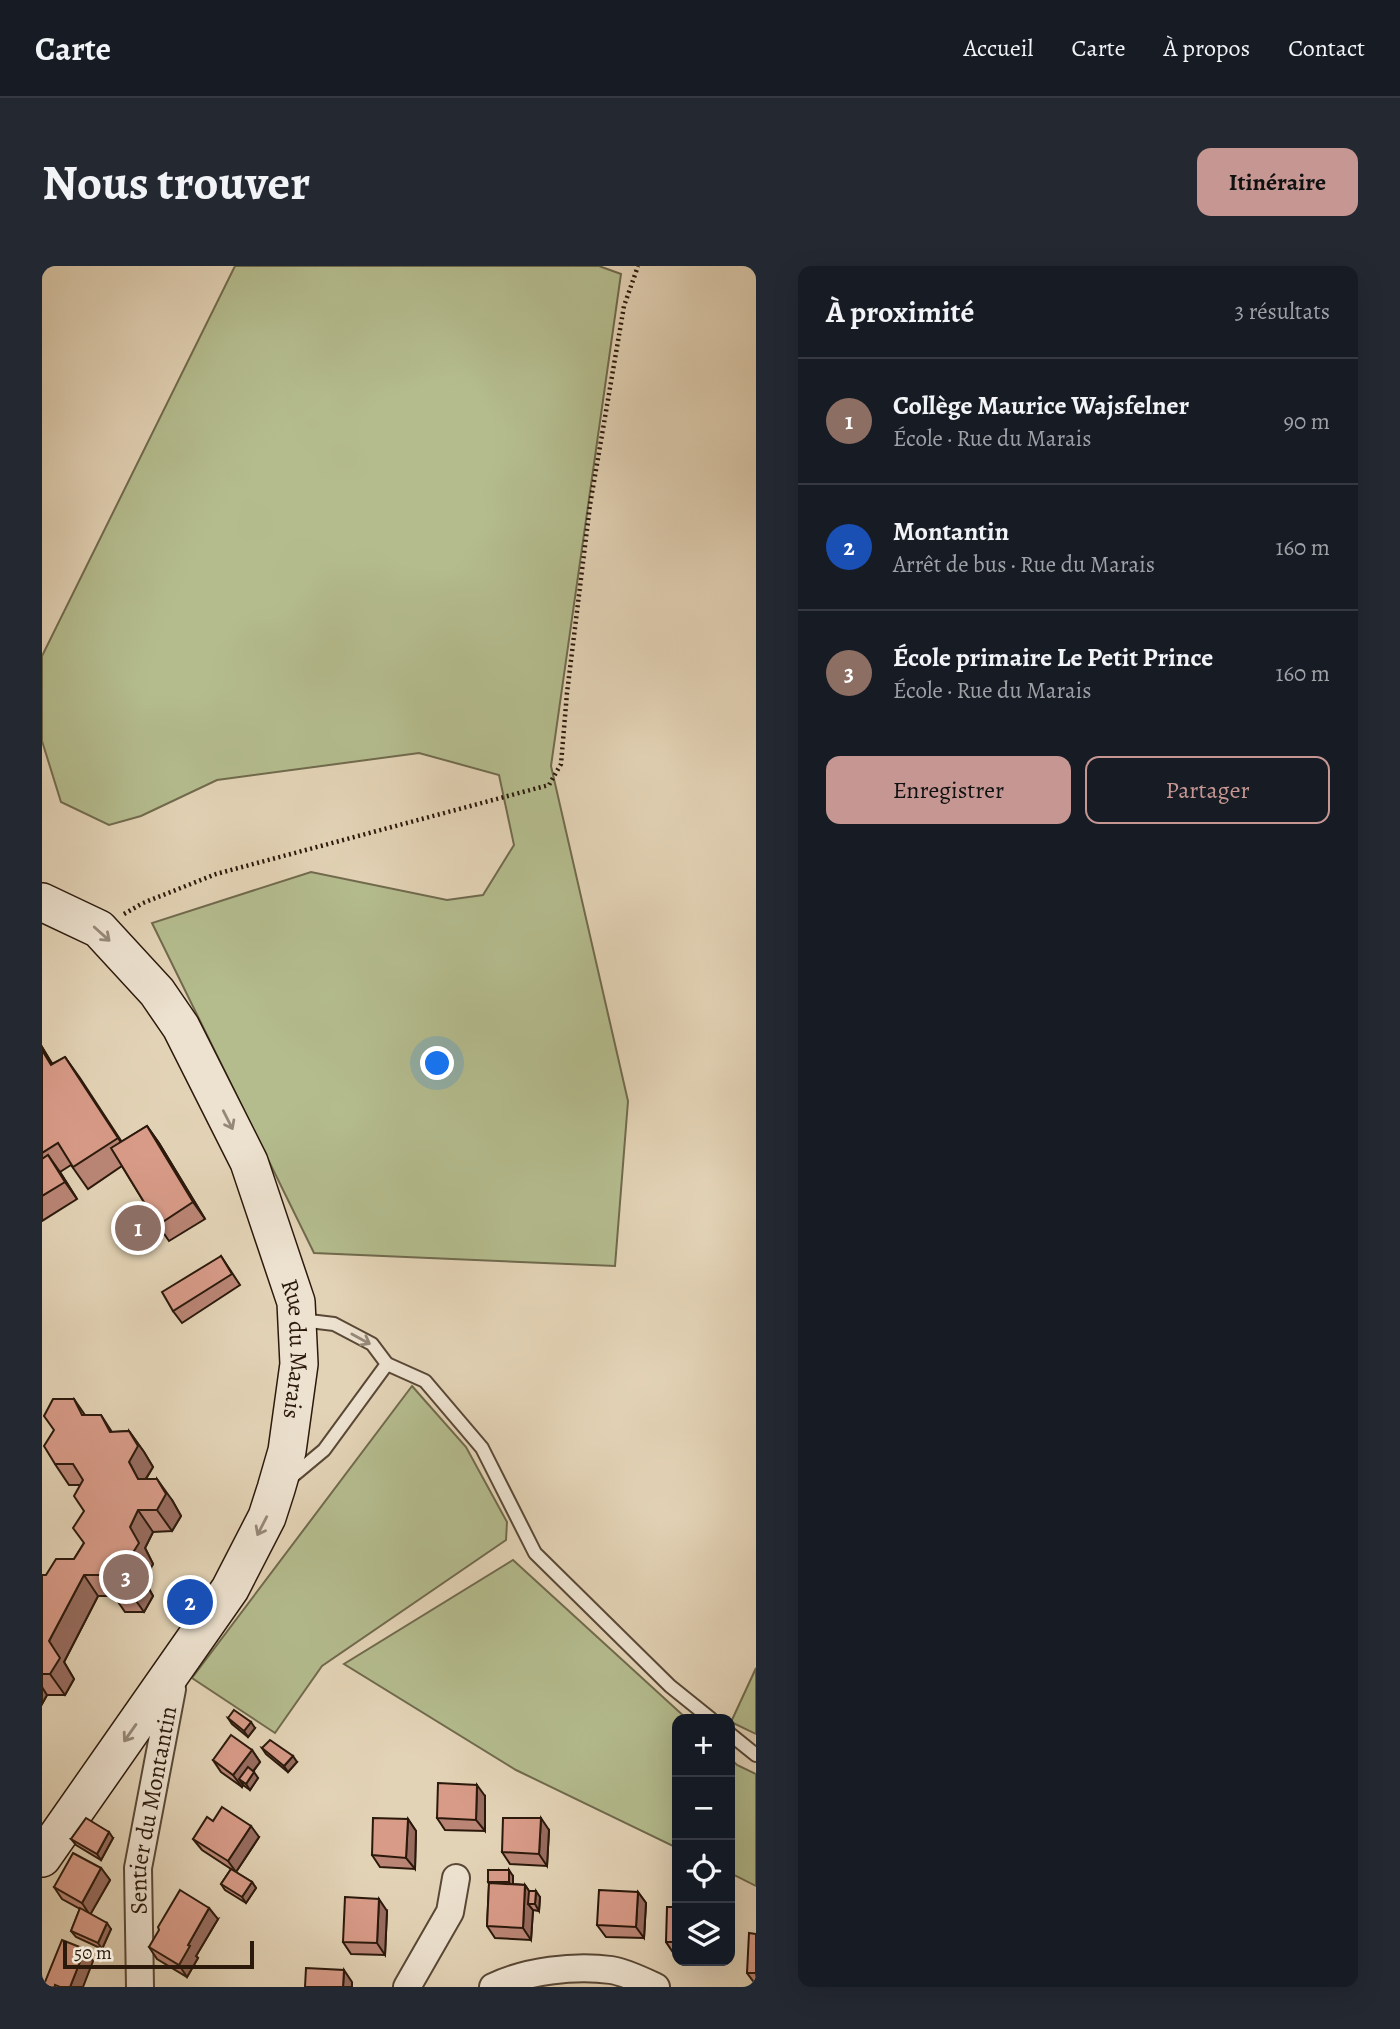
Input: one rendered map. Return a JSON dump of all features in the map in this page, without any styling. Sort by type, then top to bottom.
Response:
[{"type":"street","name":"Rue du Marais","points":[[42,902],[99,929],[157,992],[181,1027],[249,1162],[296,1302],[299,1364],[287,1451],[276,1489],[267,1517],[230,1589],[42,1857]]},
{"type":"street","name":"Sentier du Montantin","points":[[140,1987],[138,1868],[172,1689],[169,1677]]},
{"type":"street","points":[[407,1987],[450,1912],[456,1878]]},
{"type":"street","points":[[493,1987],[537,1973],[576,1969],[613,1970],[656,1987]]},
{"type":"lane","points":[[297,1320],[334,1324],[372,1344],[387,1364],[425,1381],[482,1448],[536,1553],[670,1686],[706,1714]]},
{"type":"lane","points":[[276,1489],[324,1450],[387,1364]]},
{"type":"lane","points":[[735,1738],[756,1755]]},
{"type":"path","points":[[99,929],[143,903],[216,874],[549,785],[561,764],[590,505],[624,306],[638,266]]},
{"type":"green space","points":[[235,266],[599,266],[621,274],[551,766],[628,1101],[615,1266],[314,1253],[152,923],[311,872],[447,900],[483,895],[514,845],[499,775],[419,753],[217,780],[141,816],[109,825],[61,802],[42,741],[42,656]]},
{"type":"green space","points":[[412,1386],[466,1447],[507,1522],[506,1540],[322,1666],[275,1733],[192,1678]]},
{"type":"green space","points":[[513,1560],[682,1714],[672,1714],[672,1846],[516,1770],[344,1664]]},
{"type":"green space","points":[[756,1668],[756,1734],[735,1724],[735,1714]]},
{"type":"green space","points":[[735,1763],[756,1774],[756,1886],[735,1876]]},
{"type":"building","points":[[42,1050],[51,1065],[65,1057],[118,1138],[73,1167],[58,1143],[42,1153]]},
{"type":"building","points":[[147,1126],[193,1202],[158,1225],[111,1148]]},
{"type":"building","points":[[48,1155],[65,1182],[42,1196],[42,1159]]},
{"type":"building","points":[[221,1256],[232,1274],[173,1311],[162,1292]]},
{"type":"building","points":[[53,1399],[74,1399],[82,1415],[101,1415],[110,1432],[129,1431],[138,1446],[129,1462],[138,1479],[157,1479],[166,1494],[157,1510],[138,1510],[130,1527],[139,1543],[129,1559],[138,1575],[129,1591],[110,1591],[101,1575],[84,1575],[49,1641],[60,1658],[50,1674],[42,1674],[42,1575],[46,1575],[56,1559],[74,1559],[84,1543],[73,1528],[84,1511],[74,1496],[83,1480],[73,1464],[55,1464],[44,1446],[54,1430],[44,1416]]},
{"type":"building","points":[[234,1710],[251,1722],[244,1731],[228,1718]]},
{"type":"building","points":[[231,1735],[252,1750],[233,1775],[213,1760]]},
{"type":"building","points":[[270,1740],[293,1756],[284,1766],[262,1748]]},
{"type":"building","points":[[248,1767],[254,1772],[246,1784],[239,1779]]},
{"type":"building","points":[[438,1783],[477,1785],[476,1820],[437,1818]]},
{"type":"building","points":[[222,1807],[251,1826],[228,1861],[193,1839],[207,1817],[213,1821]]},
{"type":"building","points":[[86,1818],[109,1832],[97,1854],[71,1839]]},
{"type":"building","points":[[373,1818],[408,1819],[406,1858],[372,1855]]},
{"type":"building","points":[[503,1818],[541,1818],[539,1854],[502,1852]]},
{"type":"building","points":[[73,1853],[101,1868],[82,1903],[54,1887]]},
{"type":"building","points":[[231,1869],[252,1882],[242,1897],[221,1884]]},
{"type":"building","points":[[488,1870],[509,1870],[509,1882],[488,1882]]},
{"type":"building","points":[[489,1883],[525,1885],[523,1928],[487,1926]]},
{"type":"building","points":[[180,1890],[209,1908],[179,1965],[149,1947]]},
{"type":"building","points":[[599,1890],[638,1892],[636,1927],[597,1925]]},
{"type":"building","points":[[529,1891],[536,1891],[535,1904],[528,1904]]},
{"type":"building","points":[[345,1897],[379,1899],[377,1943],[343,1942]]},
{"type":"building","points":[[667,1907],[672,1907],[672,1942],[666,1942]]},
{"type":"building","points":[[80,1908],[107,1923],[98,1943],[71,1931]]},
{"type":"building","points":[[749,1933],[756,1934],[756,1973],[747,1973]]},
{"type":"building","points":[[62,1940],[85,1949],[70,1987],[43,1987]]},
{"type":"building","points":[[306,1968],[344,1970],[343,1987],[305,1987]]},
{"type":"place","name":"Collège Maurice Wajsfelner","points":[[138,1228]]},
{"type":"place","name":"École primaire Le Petit Prince","points":[[126,1577]]},
{"type":"place","name":"Montantin","points":[[190,1602]]}]
